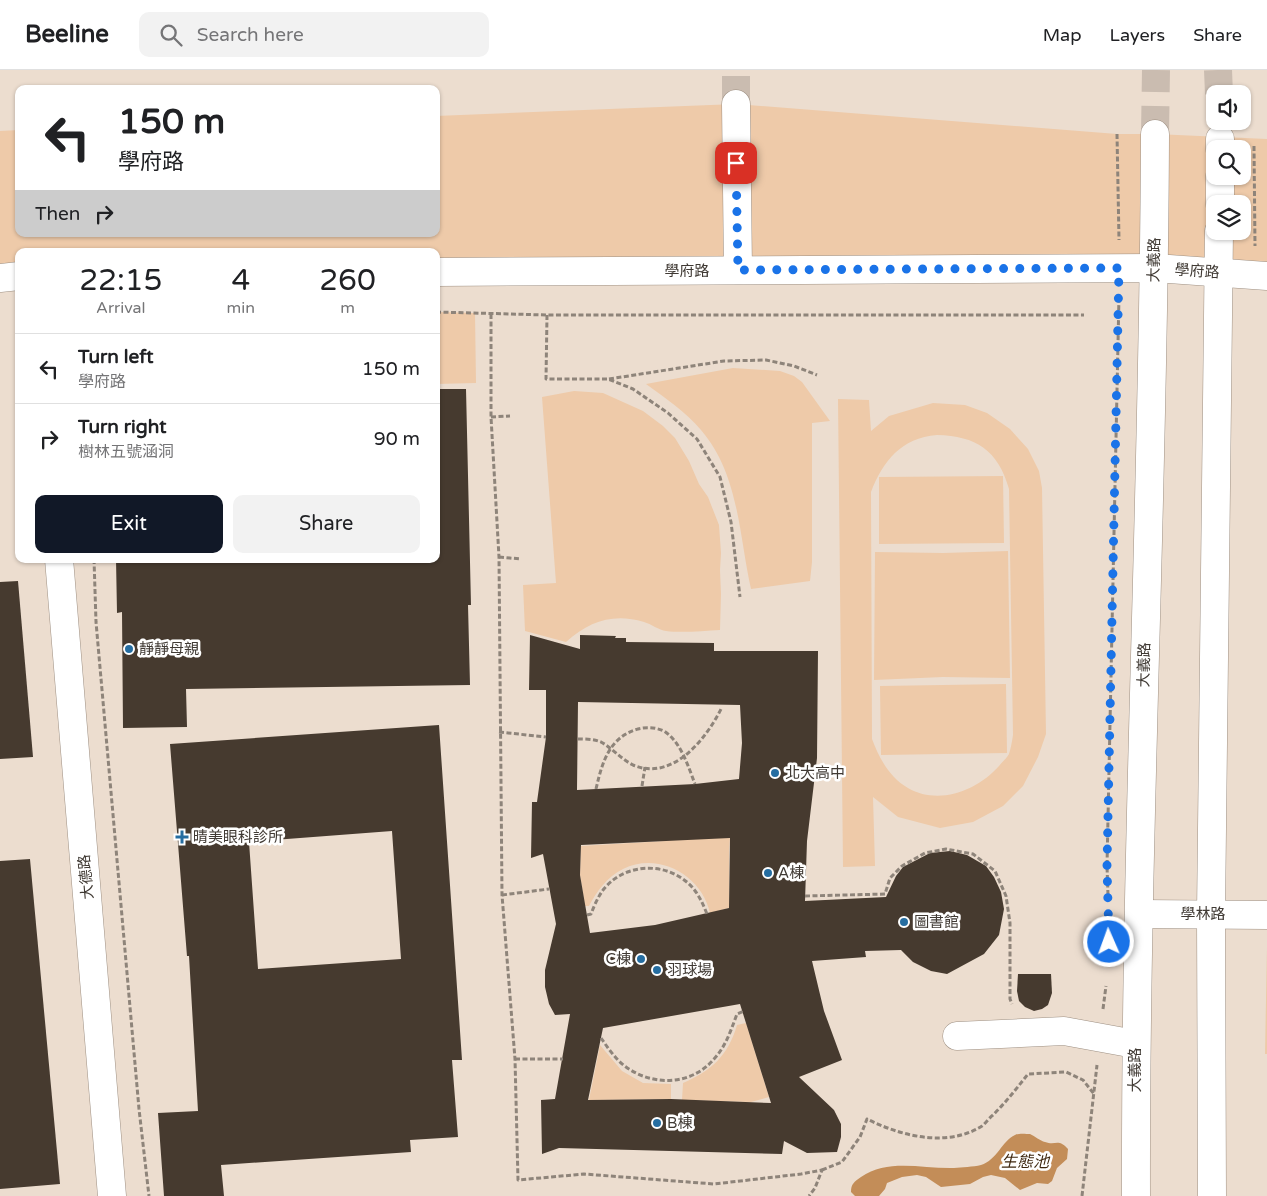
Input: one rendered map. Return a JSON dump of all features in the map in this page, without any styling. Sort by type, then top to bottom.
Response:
[{"type":"street","points":[[736,104],[738,270]]},
{"type":"street","name":"大義路","points":[[1136,1196],[1135,1044],[1155,268],[1155,134]]},
{"type":"street","points":[[1212,1196],[1211,914],[1220,240]]},
{"type":"street","name":"學府路","points":[[440,272],[1155,268],[1261,276]]},
{"type":"street","points":[[0,278],[15,276]]},
{"type":"street","name":"大德路","points":[[59,563],[112,1196]]},
{"type":"street","name":"學林路","points":[[1139,914],[1267,915]]},
{"type":"street","points":[[957,1036],[1064,1031],[1135,1044]]},
{"type":"path","points":[[1108,904],[1107,856],[1119,268],[1117,134]]},
{"type":"path","points":[[1254,146],[1261,276]]},
{"type":"path","points":[[440,312],[547,315],[1084,315]]},
{"type":"path","points":[[491,314],[491,417],[499,557],[499,732],[502,895],[515,1059],[518,1180],[584,1174],[714,1184],[801,1174],[822,1170],[842,1162],[860,1137],[867,1119],[906,1134],[932,1138],[959,1135],[982,1126],[1008,1100],[1028,1074],[1066,1072],[1083,1080],[1094,1094]]},
{"type":"path","points":[[547,315],[546,379],[608,379],[724,361],[766,360],[794,366],[817,375]]},
{"type":"path","points":[[608,379],[633,389],[668,413],[697,439],[720,477],[731,522],[740,597]]},
{"type":"path","points":[[491,417],[510,416]]},
{"type":"path","points":[[499,557],[521,559]]},
{"type":"path","points":[[94,563],[96,622],[139,1109],[149,1196]]},
{"type":"path","points":[[578,739],[599,741],[633,765],[660,767],[684,757],[710,730],[722,707]]},
{"type":"path","points":[[596,788],[604,757],[610,748],[617,740],[630,731],[647,727],[663,731],[672,739],[684,757],[695,784]]},
{"type":"path","points":[[499,732],[546,737]]},
{"type":"path","points":[[642,786],[645,767]]},
{"type":"path","points":[[805,896],[885,894],[890,878],[902,866],[925,853],[946,849],[973,854],[995,872],[1006,896],[1010,924],[1010,999],[1014,1008]]},
{"type":"path","points":[[587,915],[591,914],[603,890],[624,873],[639,868],[656,868],[678,876],[692,887],[701,899],[707,914]]},
{"type":"path","points":[[502,895],[549,888]]},
{"type":"path","points":[[1082,1196],[1107,980]]},
{"type":"path","points":[[601,1038],[625,1067],[639,1074],[656,1080],[686,1078],[703,1070],[714,1059],[726,1044],[737,1014],[744,1011]]},
{"type":"path","points":[[515,1059],[563,1059]]},
{"type":"path","points":[[809,1196],[815,1188],[822,1170]]},
{"type":"shaded area","points":[[736,104],[1117,134],[1267,139],[1267,272],[440,272],[440,248],[15,248],[15,276],[0,278],[0,131],[15,130],[15,237],[440,237],[440,116]]},
{"type":"shaded area","points":[[440,312],[475,313],[476,383],[440,384]]},
{"type":"shaded area","points":[[733,368],[780,371],[794,376],[802,382],[830,421],[812,423],[812,562],[810,581],[751,589],[736,506],[723,466],[714,447],[689,417],[646,384]]},
{"type":"shaded area","points":[[574,391],[603,393],[643,411],[675,438],[689,461],[699,484],[708,497],[719,525],[721,553],[720,630],[666,631],[644,622],[622,618],[593,624],[566,642],[525,631],[523,585],[556,583],[542,397]]},
{"type":"shaded area","points":[[838,399],[869,400],[871,431],[889,416],[933,403],[965,405],[987,413],[1010,429],[1028,449],[1039,471],[1042,488],[1046,734],[1038,757],[1023,786],[1003,806],[973,822],[940,828],[898,817],[873,797],[875,866],[843,867]],"holes":[[[937,435],[951,436],[974,442],[992,455],[999,464],[1009,489],[1013,735],[1009,754],[990,775],[957,793],[932,796],[908,788],[896,779],[882,760],[872,739],[871,492],[881,470],[903,446],[924,437]]]},
{"type":"shaded area","points":[[1003,476],[1004,543],[879,544],[879,477]]},
{"type":"shaded area","points":[[1008,551],[1010,678],[943,677],[874,680],[875,552],[943,553]]},
{"type":"shaded area","points":[[1006,684],[1007,753],[881,755],[880,686]]},
{"type":"shaded area","points":[[733,800],[729,850],[729,908],[710,913],[698,888],[688,878],[677,870],[651,863],[637,864],[617,872],[603,885],[589,906],[585,906],[580,875],[581,846],[665,841]]},
{"type":"shaded area","points":[[1267,946],[1267,1054],[1265,1054]]},
{"type":"shaded area","points":[[746,1023],[769,1097],[751,1102],[682,1100],[683,1083],[710,1068],[729,1045],[737,1025]]},
{"type":"shaded area","points":[[600,1045],[622,1071],[643,1083],[671,1084],[671,1099],[589,1100]]},
{"type":"water","name":"生態池","points":[[1018,1134],[1030,1134],[1049,1143],[1062,1144],[1068,1149],[1067,1159],[1057,1168],[1052,1181],[1048,1184],[1037,1183],[1020,1190],[1005,1178],[991,1175],[970,1184],[941,1187],[926,1177],[917,1175],[902,1177],[887,1183],[879,1196],[855,1196],[851,1192],[852,1185],[856,1180],[871,1171],[883,1168],[906,1166],[954,1168],[981,1165],[987,1163],[1010,1138]]},
{"type":"building","points":[[440,389],[466,389],[471,605],[468,605],[470,685],[186,689],[187,727],[123,728],[122,612],[117,613],[116,563],[440,563]]},
{"type":"building","points":[[18,581],[33,757],[0,759],[0,582]]},
{"type":"building","points":[[530,635],[580,649],[580,635],[616,636],[615,638],[626,638],[626,642],[714,643],[714,651],[818,651],[817,758],[807,841],[805,901],[886,897],[896,876],[903,867],[930,853],[950,851],[967,855],[986,866],[994,877],[1001,892],[1004,909],[999,935],[984,954],[947,974],[931,971],[913,962],[901,950],[865,951],[866,957],[812,961],[824,1011],[842,1060],[799,1077],[834,1110],[841,1124],[841,1137],[837,1152],[807,1153],[784,1141],[782,1154],[559,1148],[542,1154],[541,1100],[555,1099],[570,1014],[555,1015],[549,1004],[545,987],[545,970],[556,924],[543,854],[531,858],[532,802],[537,802],[546,737],[546,690],[529,690]],"holes":[[[578,702],[740,705],[742,743],[739,779],[695,784],[577,790]],[[730,838],[729,908],[655,925],[590,933],[580,875],[581,845]],[[740,1004],[771,1103],[671,1099],[588,1100],[603,1028]]]},
{"type":"building","points":[[439,725],[462,1060],[452,1060],[458,1137],[410,1140],[411,1152],[221,1165],[224,1196],[164,1196],[158,1113],[198,1111],[189,956],[187,956],[170,744]],"holes":[[[392,831],[401,959],[258,969],[249,842]]]},
{"type":"building","points":[[30,859],[60,1184],[0,1189],[0,861]]},
{"type":"building","points":[[1018,974],[1051,974],[1052,993],[1048,1005],[1034,1011],[1025,1007],[1019,1001],[1017,991]]},
{"type":"tunnel","points":[[736,70],[736,104]]},
{"type":"tunnel","points":[[1155,134],[1156,70]]},
{"type":"tunnel","points":[[1218,70],[1219,85]]},
{"type":"place","name":"靜靜母親","points":[[129,649]]},
{"type":"place","name":"北大高中","points":[[775,773]]},
{"type":"place","name":"晴美眼科診所","points":[[182,837]]},
{"type":"place","name":"A棟","points":[[768,873]]},
{"type":"place","name":"圖書館","points":[[904,922]]},
{"type":"place","name":"C棟","points":[[641,959]]},
{"type":"place","name":"羽球場","points":[[657,970]]},
{"type":"place","name":"B棟","points":[[657,1123]]},
{"type":"route","points":[[736,163],[738,270],[1119,268],[1107,866],[1109,942]]}]
